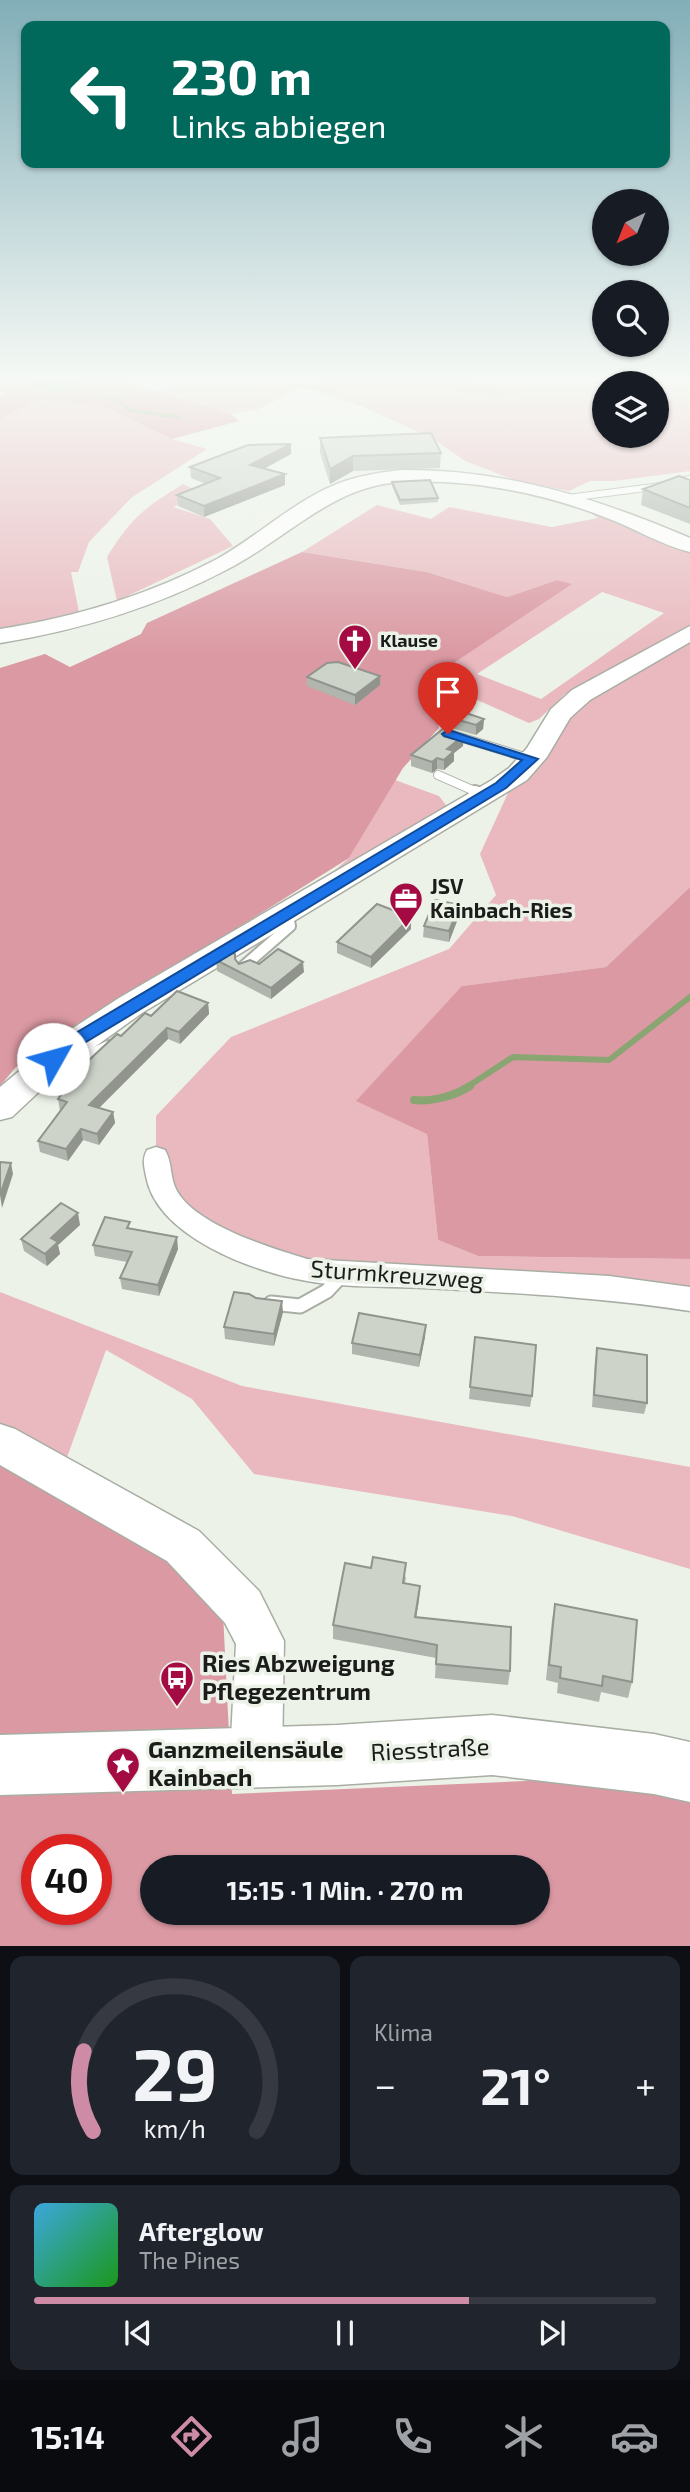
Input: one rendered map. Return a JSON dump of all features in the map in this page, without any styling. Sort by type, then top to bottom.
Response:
[{"type":"main road","name":"Riesstraße","points":[[0,1765],[256,1757],[492,1745],[654,1764],[690,1772]]},
{"type":"street","points":[[0,636],[106,615],[169,590],[253,547],[331,495],[368,480],[410,477],[455,479],[568,498],[690,546]]},
{"type":"street","points":[[0,1108],[75,1041],[518,774],[561,714],[581,695],[690,633]]},
{"type":"street","name":"Sturmkreuzweg","points":[[156,1157],[162,1191],[178,1211],[222,1241],[252,1254],[307,1270],[598,1286],[690,1299]]},
{"type":"street","points":[[0,1443],[183,1546],[242,1607],[261,1641],[256,1757]]},
{"type":"lane","points":[[568,498],[661,486],[690,479]]},
{"type":"lane","points":[[448,734],[531,759]]},
{"type":"lane","points":[[438,775],[485,795]]},
{"type":"lane","points":[[243,967],[290,926],[287,911]]},
{"type":"lane","points":[[42,1068],[69,1064],[110,1045]]},
{"type":"lane","points":[[258,1301],[300,1306],[327,1290],[344,1273]]},
{"type":"shaded area","points":[[0,472],[172,472],[131,498],[89,542],[78,572],[71,572],[79,612],[88,612],[0,631]]},
{"type":"shaded area","points":[[493,472],[684,472],[614,481],[590,481],[569,491],[520,482]]},
{"type":"shaded area","points":[[183,484],[203,494],[173,507],[210,519],[233,546],[117,601],[107,557],[139,515]]},
{"type":"shaded area","points":[[377,505],[431,519],[449,507],[552,527],[598,518],[588,511],[673,543],[690,553],[690,627],[565,694],[539,719],[529,723],[430,679],[571,584],[557,580],[507,597],[427,572],[302,552]],"holes":[[[602,592],[664,613],[541,699],[477,674]]]},
{"type":"shaded area","points":[[302,552],[427,572],[507,597],[557,580],[572,584],[430,679],[439,728],[403,768],[349,858],[16,1067],[0,1086],[0,668],[45,654],[70,667],[141,634],[147,623]]},
{"type":"shaded area","points":[[690,643],[690,887],[606,967],[462,986],[427,1134],[438,1240],[478,1256],[690,1259],[690,1299],[307,1270],[178,1211],[156,1157],[156,1116],[231,1037],[449,949],[496,895],[480,854],[508,793],[536,768],[567,716],[636,668]]},
{"type":"shaded area","points":[[395,780],[439,796],[452,813],[293,907],[349,858]]},
{"type":"shaded area","points":[[690,887],[690,1259],[478,1256],[438,1240],[427,1134],[356,1101],[462,986],[606,967]]},
{"type":"shaded area","points":[[0,1292],[242,1386],[690,1467],[690,1569],[512,1516],[254,1474],[192,1399],[106,1350],[66,1460],[0,1454]]},
{"type":"shaded area","points":[[0,1454],[170,1559],[223,1613],[232,1794],[595,1778],[690,1803],[690,1946],[0,1946]]},
{"type":"building","points":[[203,472],[285,474],[204,506],[177,495],[220,478]]},
{"type":"building","points":[[679,476],[690,480],[690,508],[643,489]]},
{"type":"building","points":[[430,480],[438,498],[400,500],[392,482]]},
{"type":"building","points":[[338,662],[380,676],[355,695],[307,677],[327,663]]},
{"type":"building","points":[[463,712],[484,719],[476,725],[455,719]]},
{"type":"building","points":[[444,728],[464,735],[447,749],[454,751],[444,760],[437,758],[432,762],[411,755]]},
{"type":"building","points":[[435,900],[460,905],[449,931],[424,926]]},
{"type":"building","points":[[377,904],[411,917],[371,957],[337,942]]},
{"type":"building","points":[[278,949],[303,962],[271,988],[216,960],[231,952],[235,954],[239,964],[250,960],[259,964]]},
{"type":"building","points":[[177,991],[208,1003],[179,1032],[167,1028],[89,1105],[113,1112],[97,1134],[81,1129],[66,1149],[38,1141],[67,1102],[58,1099],[75,1075],[65,1070],[79,1056],[89,1060],[117,1034],[121,1036],[145,1013],[151,1016]]},
{"type":"building","points":[[0,1162],[11,1163],[0,1195]]},
{"type":"building","points":[[61,1203],[78,1213],[51,1238],[58,1242],[45,1254],[21,1239]]},
{"type":"building","points":[[105,1217],[130,1222],[127,1228],[177,1237],[158,1285],[120,1278],[132,1252],[93,1245]]},
{"type":"building","points":[[234,1292],[282,1301],[274,1334],[224,1327]]},
{"type":"building","points":[[359,1313],[426,1325],[420,1355],[352,1343]]},
{"type":"building","points":[[475,1337],[536,1345],[532,1396],[470,1387]]},
{"type":"building","points":[[597,1348],[647,1355],[647,1403],[594,1395]]},
{"type":"building","points":[[373,1557],[406,1563],[403,1583],[420,1586],[415,1617],[511,1627],[510,1671],[436,1664],[437,1645],[333,1625],[345,1563],[371,1568]]},
{"type":"building","points":[[555,1604],[637,1620],[632,1682],[603,1676],[602,1686],[560,1678],[561,1667],[549,1665]]},
{"type":"waterway","points":[[467,1087],[513,1057],[609,1060],[690,997]]},
{"type":"waterway","points":[[414,1100],[443,1098],[470,1086]]},
{"type":"place","name":"Klause","points":[[355,671]]},
{"type":"place","name":"JSV Kainbach-Ries","points":[[406,929]]},
{"type":"place","name":"Ries Abzweigung Pflegezentrum","points":[[177,1708]]},
{"type":"place","name":"Ganzmeilensäule Kainbach","points":[[123,1794]]},
{"type":"route","points":[[53,1059],[75,1041],[239,940],[501,786],[518,774],[531,759],[448,734]]}]
